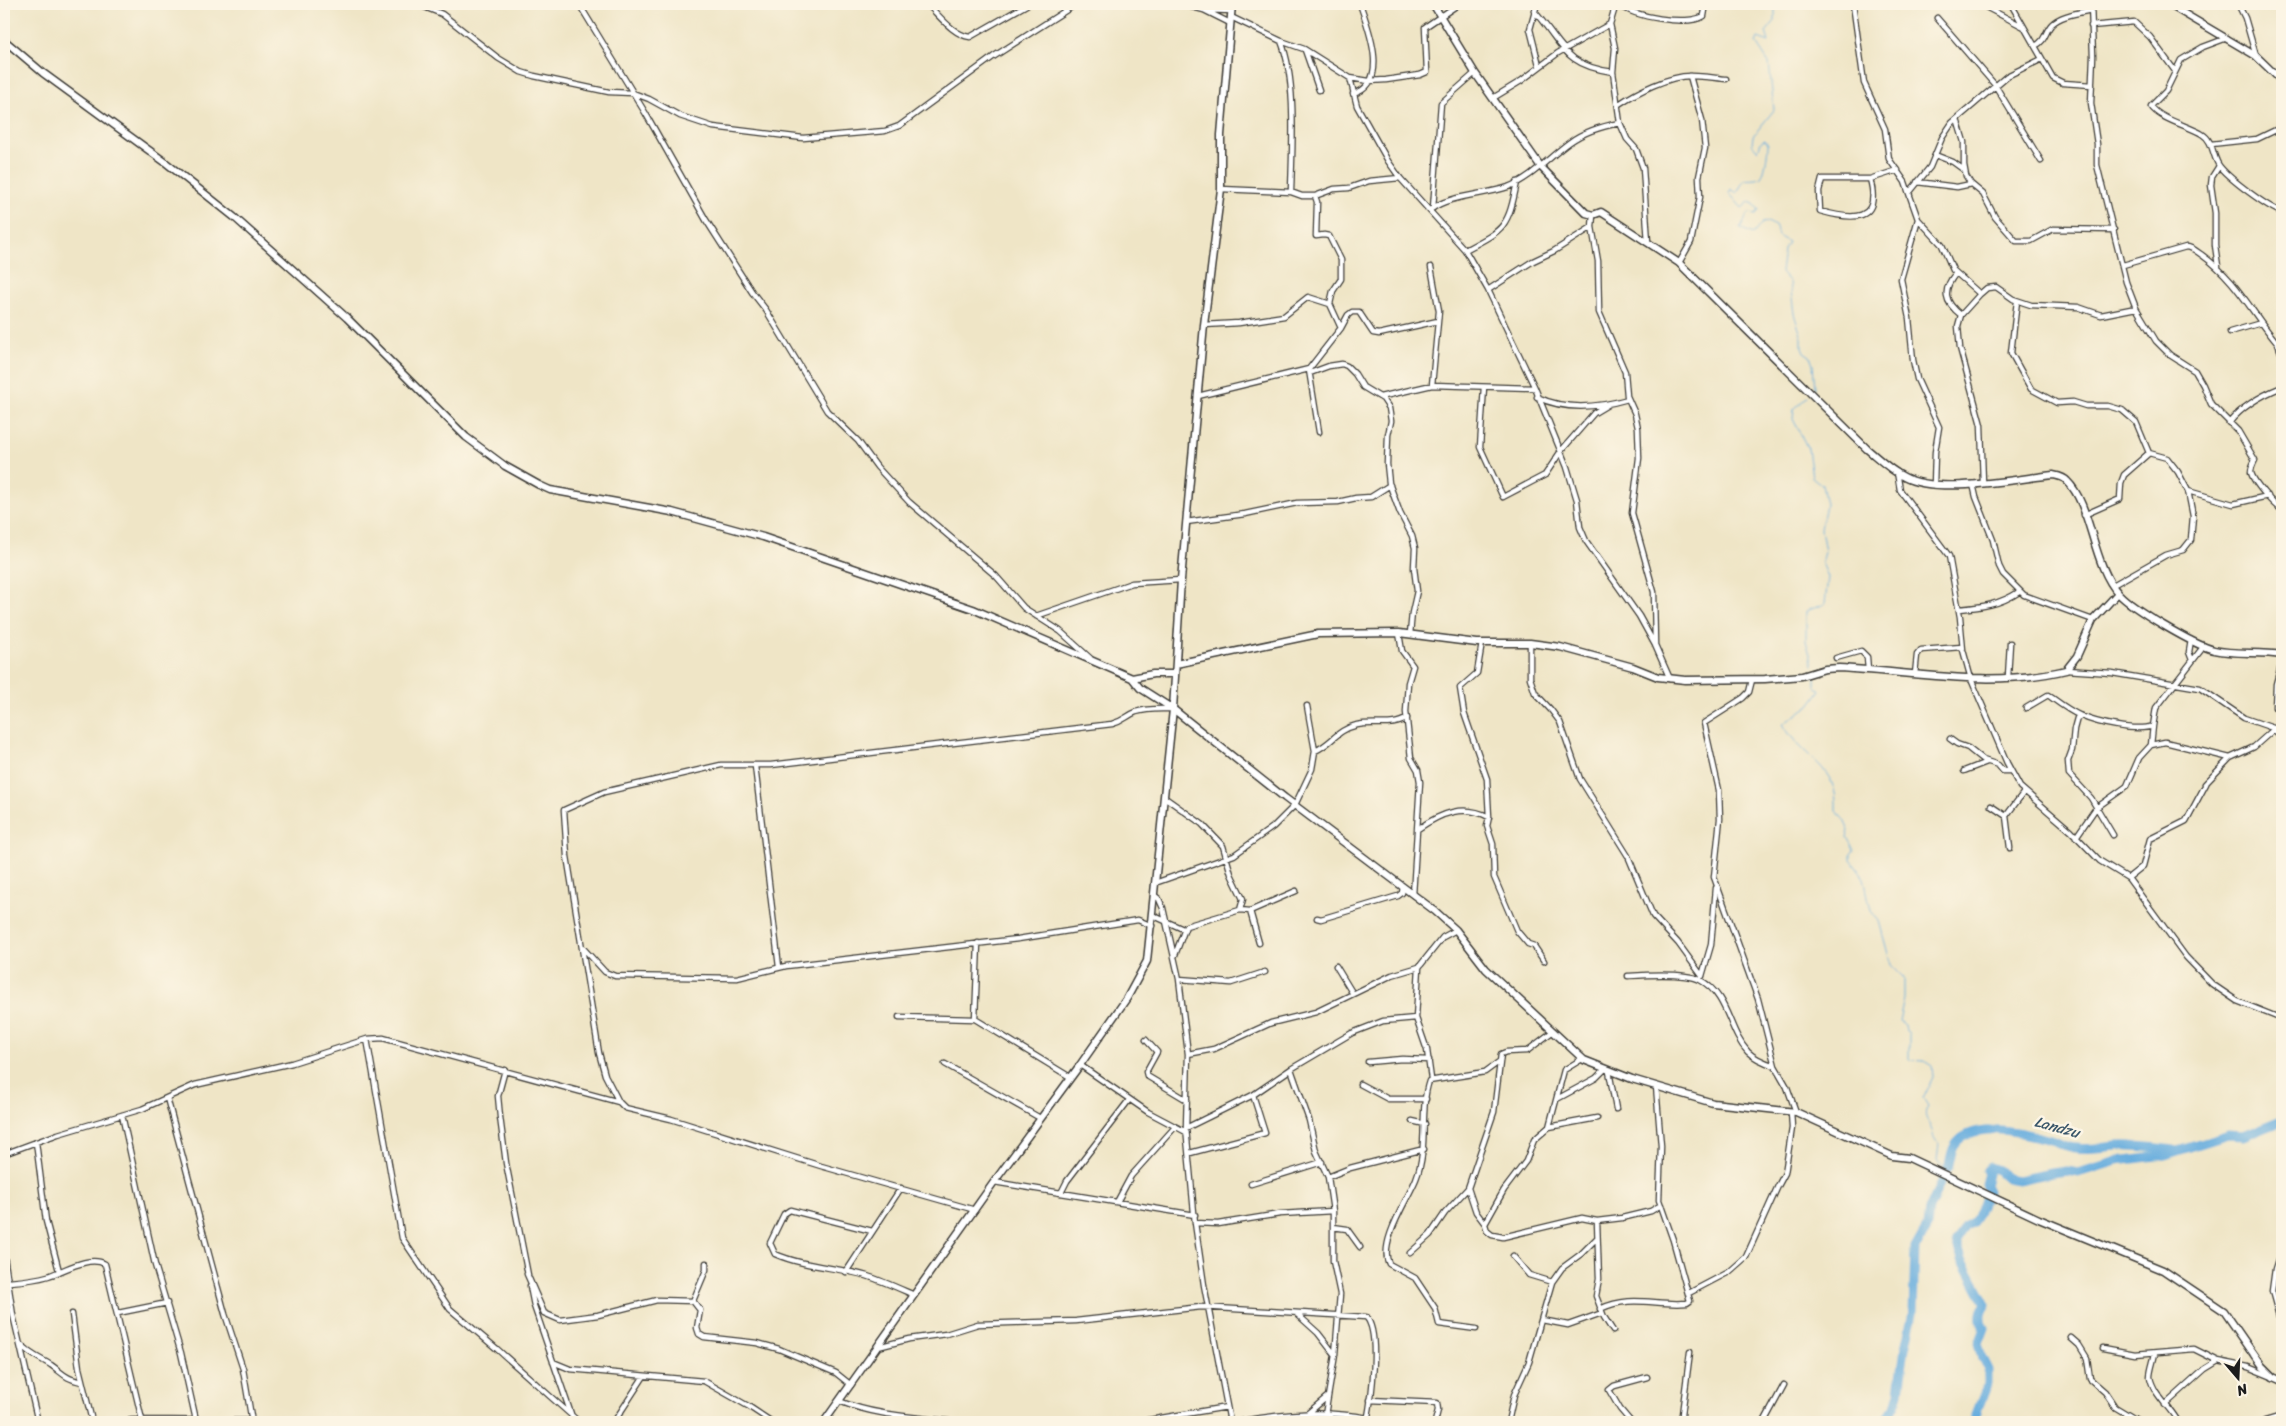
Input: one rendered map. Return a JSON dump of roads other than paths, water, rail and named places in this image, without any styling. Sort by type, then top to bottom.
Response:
[{"type":"street","points":[[417,4],[442,14],[498,58],[521,72],[602,90],[633,93],[697,122],[741,131],[803,138],[885,131],[905,123],[951,86],[1076,4]]},
{"type":"street","points":[[579,4],[706,220],[752,292],[766,310],[827,411],[858,441],[877,467],[910,502],[996,576],[1024,608],[1060,632],[1090,658]]},
{"type":"street","points":[[927,4],[955,32],[962,36],[970,37],[1028,4]]},
{"type":"street","points":[[1181,4],[1231,17],[1281,41],[1304,49],[1350,78],[1369,81],[1413,76],[1427,72],[1425,28],[1459,4]]},
{"type":"street","points":[[824,1422],[994,1182],[1080,1065],[1142,973],[1147,962],[1173,709],[1181,580],[1204,325],[1221,189],[1221,135],[1232,4]]},
{"type":"street","points":[[1353,94],[1364,89],[1369,81],[1373,71],[1375,50],[1360,4]]},
{"type":"street","points":[[1433,4],[1475,73],[1541,167],[1586,213],[1593,215],[1601,212],[1679,264],[1867,449],[1909,479],[1934,485],[1983,483],[2053,475],[2061,477],[2067,480],[2076,494],[2099,557],[2118,594],[2132,605],[2191,640],[2214,650],[2282,655]]},
{"type":"street","points":[[1537,4],[1530,29],[1539,65]]},
{"type":"street","points":[[1648,242],[1643,168],[1636,149],[1627,139],[1620,123],[1613,72],[1615,48],[1610,24],[1617,4],[1632,13],[1676,20],[1699,19],[1704,16],[1706,4]]},
{"type":"street","points":[[1853,4],[1864,83],[1886,129],[1889,159],[1898,170],[1918,219],[1942,245],[1950,265],[1956,273],[1980,294]]},
{"type":"street","points":[[1980,4],[2024,26]]},
{"type":"street","points":[[2011,4],[2053,78],[2058,82],[2092,85]]},
{"type":"street","points":[[2091,4],[2093,56],[2091,103],[2097,144],[2097,165],[2126,282],[2136,308],[2160,346],[2195,371],[2204,385],[2211,404],[2238,431],[2253,455],[2255,460],[2251,468],[2251,475],[2276,507],[2279,510],[2282,509]]},
{"type":"street","points":[[2168,4],[2256,56],[2282,81]]},
{"type":"street","points":[[2238,4],[2245,18],[2256,56]]},
{"type":"street","points":[[1204,10],[1231,17]]},
{"type":"street","points":[[2036,46],[2043,41],[2051,25],[2056,21],[2091,10]]},
{"type":"street","points":[[1534,11],[1564,50],[1575,61],[1588,68],[1613,72]]},
{"type":"street","points":[[1937,18],[1995,85],[2041,161]]},
{"type":"street","points":[[2091,26],[2134,22],[2150,36],[2175,71]]},
{"type":"street","points":[[1493,98],[1521,80],[1539,65],[1610,24]]},
{"type":"street","points":[[2228,38],[2192,52],[2182,60],[2166,91],[2153,103],[2152,109],[2201,133],[2211,144],[2219,166],[2268,206],[2282,212]]},
{"type":"street","points":[[4,40],[76,98],[165,162],[234,217],[347,318],[466,437],[500,462],[539,485],[550,490],[672,512],[763,538],[922,590],[1090,658],[1132,678],[1140,688],[1173,709],[1414,895],[1456,930],[1486,969],[1582,1059],[1607,1070],[1713,1103],[1793,1112],[1892,1156],[1909,1158],[2039,1219],[2163,1270],[2224,1311],[2262,1366],[2279,1379]]},
{"type":"street","points":[[1281,41],[1287,59],[1290,81],[1291,192]]},
{"type":"street","points":[[1304,49],[1319,90]]},
{"type":"street","points":[[1909,193],[1927,172],[1947,130],[1957,119],[1988,94],[1995,85],[2018,69],[2042,59]]},
{"type":"street","points":[[1432,209],[1441,103],[1475,73]]},
{"type":"street","points":[[1618,104],[1638,92],[1665,81],[1690,76],[1726,79]]},
{"type":"street","points":[[1679,264],[1691,242],[1700,197],[1699,177],[1705,148],[1702,120],[1690,76]]},
{"type":"street","points":[[1350,78],[1356,106],[1400,178],[1432,209],[1465,250],[1488,290],[1535,388],[1537,397],[1561,452],[1575,489],[1580,527],[1586,541],[1639,616],[1655,645],[1670,679]]},
{"type":"street","points":[[1957,119],[1964,142],[1964,170],[1971,184],[1983,194],[1992,213],[2010,236],[2021,242],[2031,241],[2053,229],[2114,230]]},
{"type":"street","points":[[1432,209],[1449,202],[1517,182],[1541,167],[1571,141],[1583,134],[1620,123]]},
{"type":"street","points":[[2211,144],[2257,139],[2282,127]]},
{"type":"street","points":[[1935,155],[1953,162],[1964,170]]},
{"type":"street","points":[[2218,266],[2215,246],[2215,213],[2211,185],[2212,178],[2219,166]]},
{"type":"street","points":[[1870,179],[1874,198],[1873,205],[1863,216],[1853,218],[1820,211],[1819,191],[1822,179],[1870,179],[1898,170]]},
{"type":"street","points":[[1221,189],[1291,192],[1302,196],[1315,196],[1334,189],[1400,178]]},
{"type":"street","points":[[1465,250],[1500,231],[1504,226],[1513,202],[1517,182]]},
{"type":"street","points":[[1917,182],[1957,187],[1971,184]]},
{"type":"street","points":[[1315,196],[1317,202],[1316,236],[1329,236],[1341,260],[1341,278],[1333,291],[1330,304],[1341,328]]},
{"type":"street","points":[[1593,215],[1592,228],[1598,261],[1599,312],[1625,372],[1628,399],[1635,414],[1638,428],[1639,458],[1632,513],[1654,592],[1655,645]]},
{"type":"street","points":[[1918,219],[1901,279],[1910,318],[1913,360],[1917,379],[1939,426],[1935,452],[1934,485]]},
{"type":"street","points":[[1488,290],[1533,261],[1554,251],[1592,228]]},
{"type":"street","points":[[2123,265],[2190,247],[2218,266],[2245,297],[2282,352]]},
{"type":"street","points":[[1431,267],[1438,294],[1438,321],[1432,385]]},
{"type":"street","points":[[1956,273],[1947,286],[1946,291],[1950,306],[1961,315]]},
{"type":"street","points":[[1983,483],[1981,425],[1958,338],[1961,315],[1987,288],[1996,287],[2017,301],[2031,305],[2078,307],[2101,315],[2136,308]]},
{"type":"street","points":[[1204,325],[1239,323],[1284,316],[1308,297],[1330,304]]},
{"type":"street","points":[[2017,301],[2011,353],[2031,388],[2057,403],[2073,402],[2093,407],[2108,406],[2122,410],[2136,422],[2149,453]]},
{"type":"street","points":[[1319,432],[1309,371],[1341,328],[1348,315],[1352,312],[1359,312],[1373,333],[1379,334],[1438,321]]},
{"type":"street","points":[[2230,332],[2261,323]]},
{"type":"street","points":[[1198,396],[1342,364],[1352,370],[1363,387],[1386,403],[1391,414],[1387,464],[1390,485],[1400,513],[1412,536],[1415,548],[1414,568],[1417,591],[1410,634]]},
{"type":"street","points":[[1378,397],[1432,385],[1535,388]]},
{"type":"street","points":[[1484,387],[1480,447],[1503,497],[1544,475],[1594,413],[1609,404]]},
{"type":"street","points":[[2229,423],[2245,407],[2264,395],[2282,387]]},
{"type":"street","points":[[1537,397],[1551,403],[1570,407],[1609,404],[1628,399]]},
{"type":"street","points":[[2113,585],[2166,555],[2183,550],[2192,540],[2192,516],[2188,491],[2178,472],[2167,458],[2149,453]]},
{"type":"street","points":[[2084,515],[2120,499],[2121,483],[2124,475],[2149,453]]},
{"type":"street","points":[[1897,472],[1900,490],[1949,556],[1962,647],[1971,679],[2010,771],[2024,792],[2100,860],[2128,878],[2186,957],[2206,980],[2237,1000],[2282,1019]]},
{"type":"street","points":[[1973,483],[1976,497],[1993,540],[1999,566],[2019,592],[2038,602],[2093,620]]},
{"type":"street","points":[[1186,522],[1245,514],[1297,503],[1338,502],[1371,497],[1390,485]]},
{"type":"street","points":[[2188,491],[2233,504],[2268,496]]},
{"type":"street","points":[[1036,616],[1132,583],[1181,580]]},
{"type":"street","points":[[1958,609],[1992,606],[2019,592]]},
{"type":"street","points":[[2066,670],[2077,656],[2093,620],[2118,594]]},
{"type":"street","points":[[1399,633],[1402,650],[1413,666],[1408,683],[1407,718],[1411,758],[1418,770],[1420,782],[1414,895]]},
{"type":"street","points":[[1176,664],[1318,634],[1399,633],[1482,644],[1530,644],[1575,651],[1670,679],[1752,680],[1802,676],[1826,669],[1868,670],[1971,679],[2066,670],[2112,673],[2200,688],[2244,718],[2273,728],[2282,738]]},
{"type":"street","points":[[2191,640],[2189,652],[2192,660]]},
{"type":"street","points":[[2008,677],[2010,643]]},
{"type":"street","points":[[1482,644],[1477,673],[1460,688],[1464,713],[1487,779],[1488,826],[1493,844],[1494,877],[1517,931],[1528,944],[1534,946],[1544,961]]},
{"type":"street","points":[[1530,644],[1530,678],[1535,693],[1552,710],[1560,722],[1580,779],[1628,856],[1653,916],[1693,960],[1701,978],[1722,1000],[1748,1053],[1775,1066]]},
{"type":"street","points":[[2076,837],[2096,808],[2127,786],[2140,758],[2151,745],[2152,726],[2156,708],[2204,646]]},
{"type":"street","points":[[1915,674],[1917,655],[1921,650],[1962,647]]},
{"type":"street","points":[[1836,658],[1861,651],[1866,657],[1868,670]]},
{"type":"street","points":[[2275,707],[2276,684],[2282,662]]},
{"type":"street","points":[[1132,678],[1153,674],[1174,674]]},
{"type":"street","points":[[1701,978],[1711,945],[1716,887],[1714,872],[1720,825],[1719,790],[1704,723],[1743,698],[1749,692],[1752,680]]},
{"type":"street","points":[[2026,708],[2048,695],[2081,716],[2140,729],[2152,726]]},
{"type":"street","points":[[1155,883],[1226,858],[1249,845],[1273,827],[1295,805],[1312,769],[1315,751],[1308,706]]},
{"type":"street","points":[[975,1210],[625,1108],[618,1102],[602,1068],[567,856],[564,810],[604,792],[721,765],[755,766],[1014,737],[1112,724],[1124,721],[1133,713],[1146,709],[1173,709]]},
{"type":"street","points":[[2081,716],[2075,722],[2072,750],[2067,767],[2072,780],[2091,798],[2114,834]]},
{"type":"street","points":[[1315,751],[1322,748],[1338,732],[1346,728],[1373,722],[1399,723],[1407,718]]},
{"type":"street","points":[[2128,878],[2143,866],[2150,839],[2186,821],[2204,785],[2230,758],[2254,747],[2273,728],[2282,722]]},
{"type":"street","points":[[1950,739],[1987,762],[1998,765],[2003,771],[2010,771]]},
{"type":"street","points":[[2151,745],[2165,742],[2230,758]]},
{"type":"street","points":[[1964,771],[1987,762]]},
{"type":"street","points":[[755,766],[779,967]]},
{"type":"street","points":[[2010,848],[2006,816],[2024,792]]},
{"type":"street","points":[[1164,798],[1212,834],[1223,846],[1234,881],[1243,899],[1240,910]]},
{"type":"street","points":[[1991,806],[2006,816]]},
{"type":"street","points":[[1418,829],[1429,821],[1452,811],[1470,811],[1489,817]]},
{"type":"street","points":[[1317,918],[1320,919],[1398,896],[1402,893],[1403,887]]},
{"type":"street","points":[[1688,1293],[1730,1272],[1746,1257],[1785,1173],[1792,1128],[1793,1112],[1787,1087],[1775,1066],[1758,999],[1716,887]]},
{"type":"street","points":[[1175,956],[1183,929],[1194,923],[1240,910],[1250,911],[1296,890]]},
{"type":"street","points":[[1154,895],[1162,904],[1179,980],[1188,1054],[1186,1130],[1190,1153],[1191,1190],[1208,1307],[1230,1422]]},
{"type":"street","points":[[1250,911],[1258,943]]},
{"type":"street","points":[[1152,915],[1183,929]]},
{"type":"street","points":[[583,947],[605,972],[615,976],[737,978],[779,967],[978,943],[1138,920],[1152,926]]},
{"type":"street","points":[[1456,930],[1442,937],[1436,943],[1420,967],[1416,1018],[1430,1060],[1431,1080],[1428,1083],[1426,1098],[1424,1149],[1417,1176],[1392,1228],[1386,1259],[1389,1264],[1415,1278],[1435,1308],[1439,1324],[1476,1329]]},
{"type":"street","points":[[975,1019],[978,943]]},
{"type":"street","points":[[1336,966],[1353,994]]},
{"type":"street","points":[[1188,1054],[1214,1049],[1271,1022],[1316,1012],[1392,975],[1420,967]]},
{"type":"street","points":[[1179,980],[1231,983],[1265,972]]},
{"type":"street","points":[[1628,976],[1671,975],[1701,978]]},
{"type":"street","points":[[899,1017],[975,1019],[1070,1077]]},
{"type":"street","points":[[1080,1065],[1129,1100],[1175,1127],[1186,1130],[1253,1095],[1291,1069],[1352,1033],[1383,1022],[1416,1018]]},
{"type":"street","points":[[1410,1253],[1430,1235],[1445,1213],[1468,1188],[1494,1112],[1501,1054],[1503,1052],[1527,1051],[1552,1032]]},
{"type":"street","points":[[4,1154],[122,1115],[195,1085],[292,1063],[367,1039],[383,1038],[618,1102]]},
{"type":"street","points":[[367,1039],[402,1238],[450,1309],[497,1348],[579,1422]]},
{"type":"street","points":[[1146,1040],[1156,1052],[1146,1072],[1146,1076],[1187,1100]]},
{"type":"street","points":[[1368,1062],[1402,1059],[1430,1060]]},
{"type":"street","points":[[1485,1224],[1504,1190],[1526,1161],[1534,1140],[1549,1126],[1564,1070],[1582,1059]]},
{"type":"street","points":[[1431,1080],[1485,1072],[1500,1061]]},
{"type":"street","points":[[945,1064],[1040,1118]]},
{"type":"street","points":[[1291,1069],[1309,1120],[1316,1151],[1328,1177],[1332,1211],[1333,1261],[1340,1294],[1335,1355],[1325,1414]]},
{"type":"street","points":[[505,1070],[498,1096],[500,1117],[506,1163],[527,1274],[534,1306],[572,1416]]},
{"type":"street","points":[[1557,1099],[1607,1070]]},
{"type":"street","points":[[1607,1070],[1616,1109]]},
{"type":"street","points":[[1360,1084],[1388,1099],[1426,1098]]},
{"type":"street","points":[[1542,1320],[1568,1325],[1615,1303],[1637,1300],[1687,1304],[1690,1301],[1658,1190],[1661,1146],[1656,1086]]},
{"type":"street","points":[[1190,1153],[1265,1133],[1253,1095]]},
{"type":"street","points":[[76,1422],[142,1420],[252,1421],[243,1369],[225,1314],[167,1098]]},
{"type":"street","points":[[1062,1193],[1077,1167],[1129,1100]]},
{"type":"street","points":[[122,1115],[155,1265],[167,1303],[196,1420]]},
{"type":"street","points":[[1549,1126],[1597,1118]]},
{"type":"street","points":[[1412,1121],[1425,1124]]},
{"type":"street","points":[[1117,1202],[1131,1176],[1175,1127]]},
{"type":"street","points":[[36,1142],[46,1221],[59,1271]]},
{"type":"street","points":[[1328,1177],[1350,1168],[1424,1149]]},
{"type":"street","points":[[1251,1184],[1322,1162]]},
{"type":"street","points":[[994,1182],[1195,1216]]},
{"type":"street","points":[[846,1272],[901,1188]]},
{"type":"street","points":[[1468,1188],[1476,1212],[1485,1224],[1487,1231],[1492,1235],[1503,1237],[1582,1218],[1597,1221],[1638,1215],[1651,1211],[1661,1205]]},
{"type":"street","points":[[872,1231],[790,1210],[784,1214],[770,1243],[775,1254],[809,1265],[865,1276],[914,1295]]},
{"type":"street","points":[[1195,1223],[1218,1224],[1280,1214],[1332,1211]]},
{"type":"street","points":[[1597,1221],[1599,1279],[1596,1296],[1601,1311],[1613,1331]]},
{"type":"street","points":[[1333,1227],[1347,1229],[1360,1246]]},
{"type":"street","points":[[1508,1422],[1514,1395],[1529,1362],[1552,1282],[1562,1268],[1581,1254],[1597,1238]]},
{"type":"street","points":[[2282,1247],[2275,1269],[2278,1279],[2273,1296],[2282,1327]]},
{"type":"street","points":[[4,1256],[20,1344],[38,1422]]},
{"type":"street","points":[[1514,1256],[1529,1275],[1552,1282]]},
{"type":"street","points":[[8,1282],[38,1279],[78,1265],[100,1261],[105,1264],[118,1312],[121,1338],[142,1420]]},
{"type":"street","points":[[693,1301],[706,1270],[706,1263]]},
{"type":"street","points":[[527,1274],[544,1314],[560,1320],[598,1315],[657,1300],[693,1301]]},
{"type":"street","points":[[693,1301],[700,1310],[697,1328],[699,1334],[757,1343],[779,1349],[836,1373],[851,1385]]},
{"type":"street","points":[[118,1312],[167,1303]]},
{"type":"street","points":[[878,1347],[909,1339],[955,1332],[978,1324],[1067,1322],[1208,1307],[1366,1318],[1371,1324],[1373,1358],[1367,1420],[1353,1415],[1325,1414],[1237,1422]]},
{"type":"street","points":[[72,1314],[82,1382],[92,1421]]},
{"type":"street","points":[[1297,1314],[1318,1333],[1335,1355]]},
{"type":"street","points":[[2070,1338],[2084,1352],[2090,1378],[2105,1392],[2116,1407],[2140,1422]]},
{"type":"street","points":[[20,1344],[30,1354],[50,1364],[64,1376],[82,1382]]},
{"type":"street","points":[[2103,1348],[2135,1354],[2194,1349],[2212,1356],[2218,1362],[2248,1368],[2279,1379]]},
{"type":"street","points":[[1681,1422],[1690,1352]]},
{"type":"street","points":[[2155,1353],[2151,1379],[2165,1405],[2174,1414],[2178,1422]]},
{"type":"street","points":[[553,1362],[570,1369],[704,1381],[772,1422]]},
{"type":"street","points":[[2165,1405],[2205,1369],[2218,1362]]},
{"type":"street","points":[[614,1422],[644,1376]]},
{"type":"street","points":[[1631,1422],[1609,1390],[1614,1386],[1647,1377]]},
{"type":"street","points":[[1764,1422],[1784,1386]]},
{"type":"street","points":[[1306,1415],[1327,1397]]},
{"type":"street","points":[[1370,1400],[1437,1403],[1436,1422]]},
{"type":"street","points":[[839,1401],[858,1409],[876,1413],[955,1422]]},
{"type":"street","points":[[1137,1422],[1227,1407]]},
{"type":"street","points":[[2265,1422],[2282,1417]]},
{"type":"waterway","points":[[1775,4],[1775,21],[1766,32],[1769,42],[1758,38],[1756,43],[1769,63],[1774,110],[1753,136],[1752,144],[1758,151],[1761,142],[1765,140],[1768,144],[1765,168],[1760,178],[1744,180],[1737,193],[1731,189],[1729,193],[1742,208],[1749,202],[1754,204],[1759,210],[1756,214],[1749,213],[1740,228],[1753,234],[1762,223],[1768,222],[1776,227],[1778,236],[1788,242],[1784,249],[1781,272],[1790,282],[1794,314],[1802,338],[1802,347],[1804,352],[1810,356],[1813,365],[1815,388]]},
{"type":"waterway","points":[[1808,396],[1794,409],[1793,419],[1808,449],[1812,477],[1822,485],[1826,504],[1821,529],[1825,552],[1822,563],[1828,577],[1825,604],[1806,611],[1806,641],[1813,665]]},
{"type":"waterway","points":[[1815,675],[1815,686],[1821,690],[1810,705],[1783,724],[1800,747],[1826,773],[1832,783],[1836,811],[1844,820],[1849,831],[1847,837],[1854,850],[1851,854],[1851,860],[1864,878],[1871,911],[1879,921],[1891,965],[1904,978],[1904,998],[1899,1021],[1905,1025],[1906,1031],[1909,1033],[1909,1060],[1924,1061],[1932,1066],[1933,1077],[1923,1098],[1928,1106],[1926,1116],[1934,1137],[1939,1144],[1937,1161],[1948,1169]]},
{"type":"waterway","name":"Landzu","points":[[1988,1191],[1985,1185],[1988,1174],[1986,1170],[1990,1167],[1998,1170],[2007,1178],[2018,1180],[2067,1171],[2078,1173],[2117,1161],[2165,1155],[2228,1135],[2243,1136],[2282,1120]]},
{"type":"waterway","name":"Landzu","points":[[1948,1169],[1953,1149],[1962,1138],[1974,1132],[1987,1130],[2016,1132],[2054,1141],[2067,1147],[2081,1149],[2131,1146],[2174,1150]]},
{"type":"waterway","name":"Landzu","points":[[1883,1422],[1895,1407],[1899,1392],[1905,1348],[1913,1313],[1915,1248],[1927,1227],[1929,1209],[1942,1180]]},
{"type":"waterway","name":"Landzu","points":[[1973,1422],[1988,1383],[1988,1370],[1978,1343],[1984,1327],[1981,1315],[1986,1304],[1962,1259],[1956,1241],[1964,1227],[1973,1222],[1984,1199]]}]
